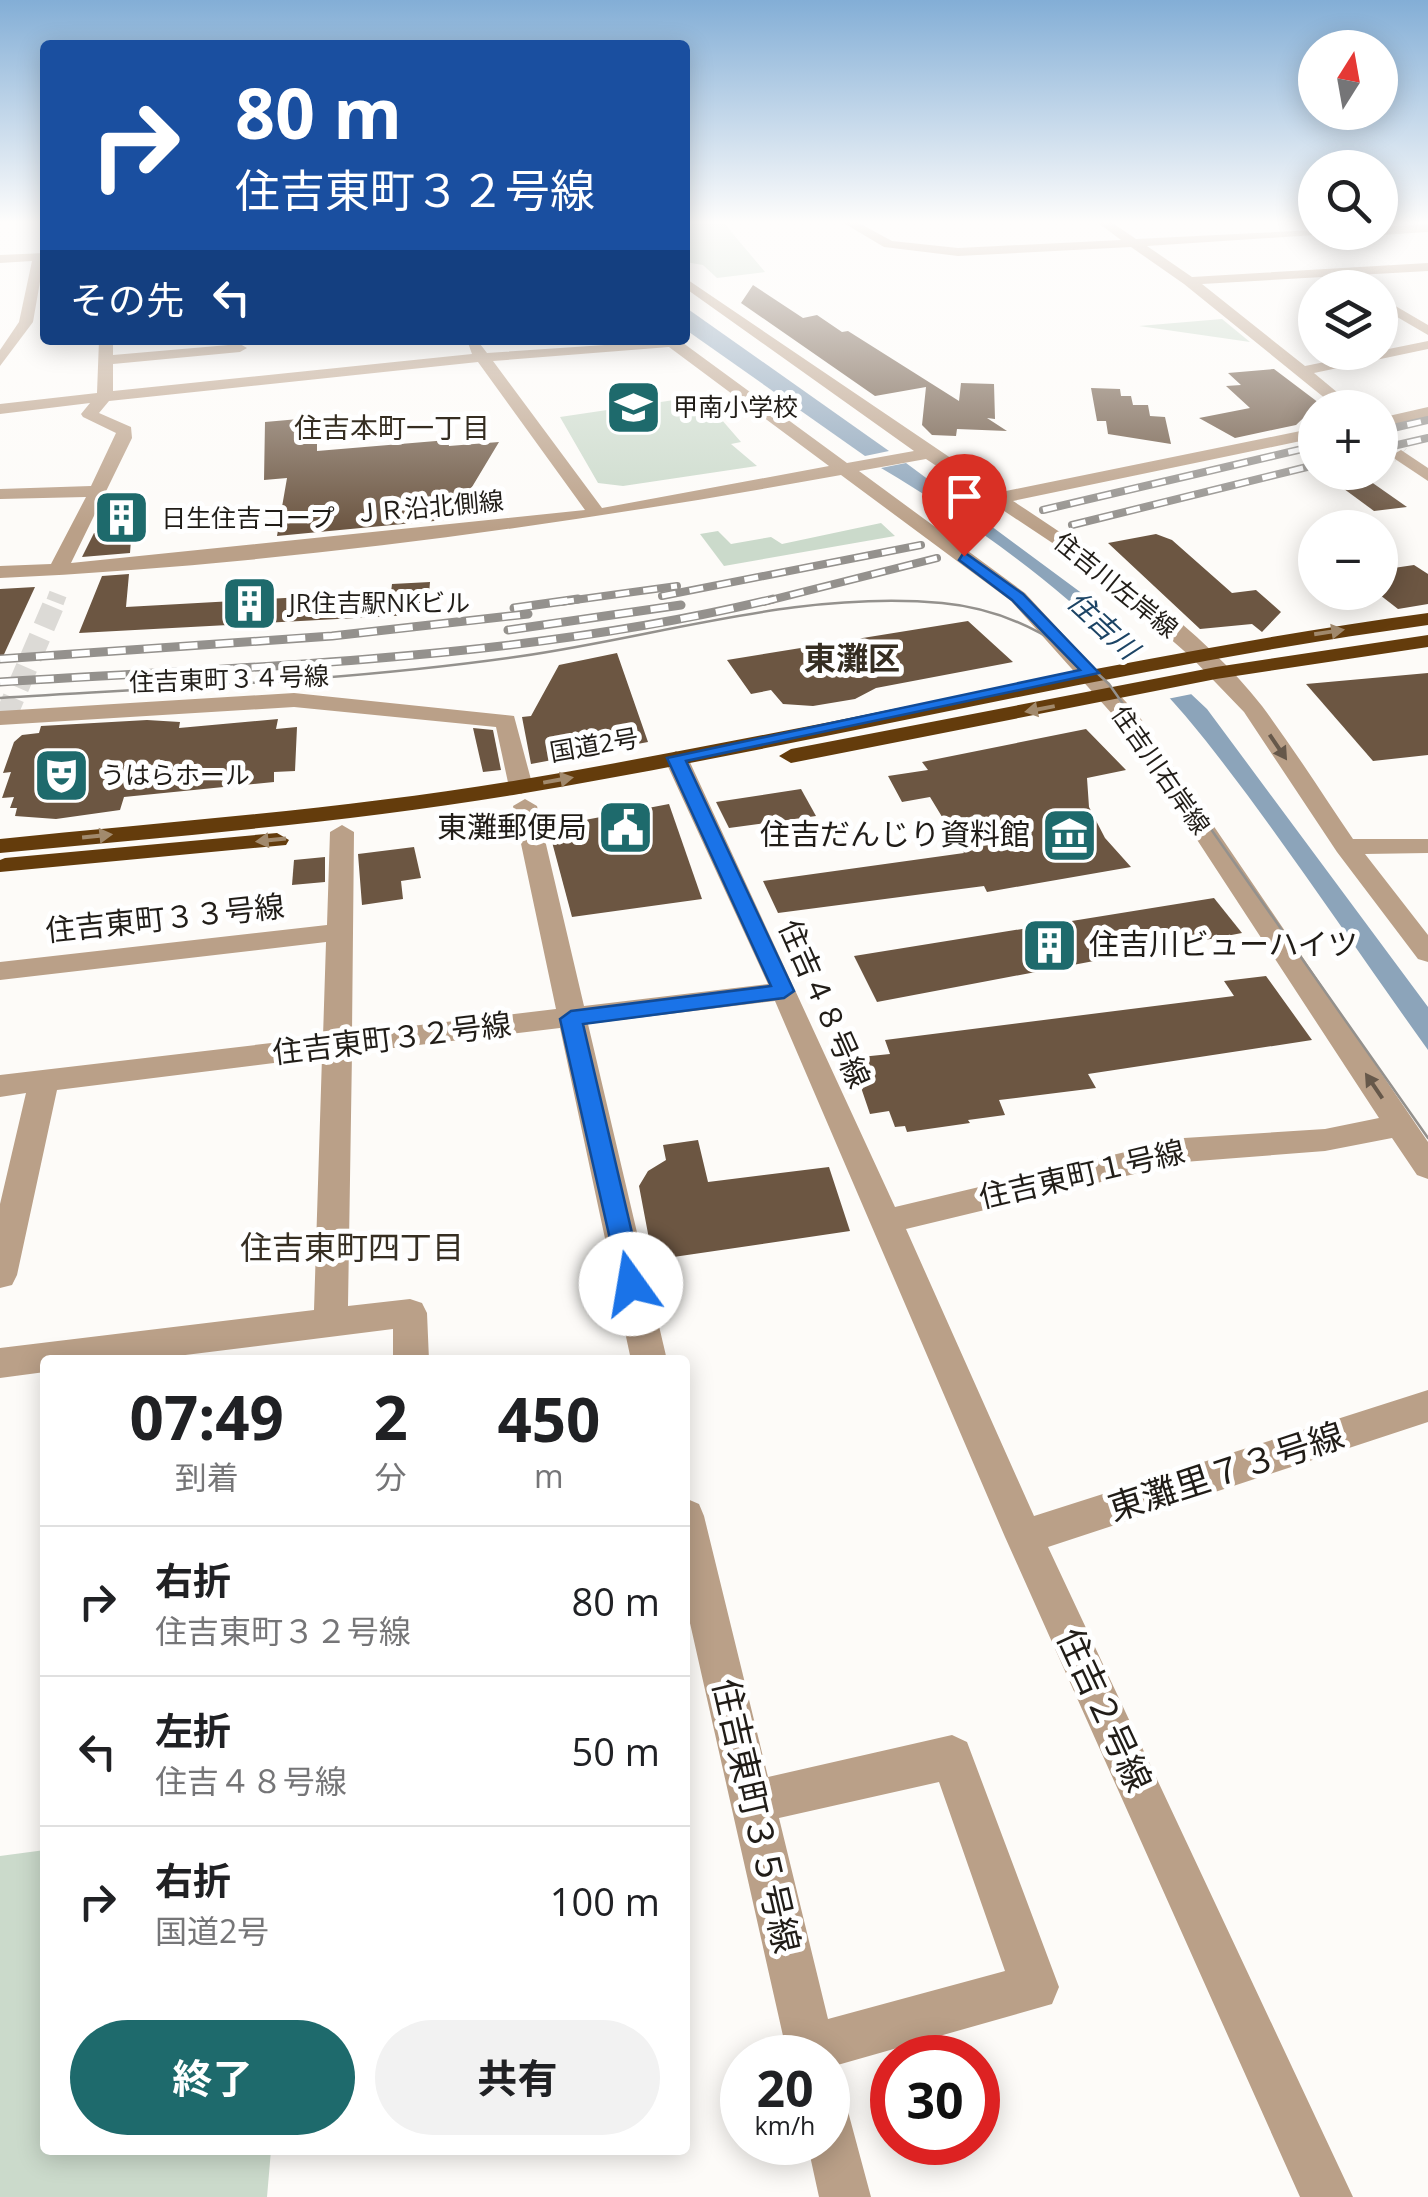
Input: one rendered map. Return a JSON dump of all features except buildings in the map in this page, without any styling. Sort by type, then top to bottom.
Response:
[{"type":"highway","name":"国道2号","points":[[680,767],[1174,657],[1428,620]]},
{"type":"highway","name":"国道2号","points":[[0,866],[342,832],[680,767],[1122,693],[1205,675],[1428,642]]},
{"type":"highway","name":"国道2号","points":[[0,846],[523,796]]},
{"type":"street","points":[[9,350],[24,325]]},
{"type":"street","name":"住吉川左岸線","points":[[744,325],[923,455],[1000,498],[1094,562],[1198,653],[1205,675]]},
{"type":"street","points":[[1243,325],[1325,390]]},
{"type":"street","points":[[58,570],[124,438],[125,431],[89,414],[105,396],[106,345]]},
{"type":"street","points":[[107,360],[231,345]]},
{"type":"street","points":[[239,345],[244,379]]},
{"type":"street","points":[[473,345],[597,514]]},
{"type":"street","points":[[0,408],[244,379],[349,361],[480,358],[625,345]]},
{"type":"street","name":"住吉川右岸線","points":[[676,345],[851,468],[1018,597],[1103,671],[1122,693],[1131,721],[1428,1167]]},
{"type":"street","points":[[1300,371],[1428,345]]},
{"type":"street","points":[[1398,419],[1428,412]]},
{"type":"street","points":[[1000,498],[1298,437]]},
{"type":"street","name":"ＪＲ沿北側線","points":[[0,572],[58,570],[597,514],[923,455]]},
{"type":"street","points":[[1402,455],[1428,476]]},
{"type":"street","points":[[0,494],[97,491]]},
{"type":"street","points":[[0,581],[47,581],[56,585],[58,594]]},
{"type":"street","points":[[1205,675],[1252,708],[1346,847],[1428,953]]},
{"type":"street","name":"住吉東町３４号線","points":[[2,721],[294,700],[453,713],[506,721],[523,796]]},
{"type":"street","name":"住吉４８号線","points":[[680,767],[784,991],[884,1222]]},
{"type":"street","points":[[523,796],[647,1355]]},
{"type":"street","points":[[330,1322],[342,832]]},
{"type":"street","points":[[1346,847],[1428,846]]},
{"type":"street","name":"住吉東町３３号線","points":[[0,970],[338,932]]},
{"type":"street","name":"住吉東町３２号線","points":[[0,1086],[784,991]]},
{"type":"street","points":[[0,1275],[44,1081]]},
{"type":"street","name":"住吉東町１号線","points":[[884,1222],[1167,1153],[1326,1140],[1400,1125]]},
{"type":"street","name":"住吉２号線","points":[[884,1222],[1024,1537],[1328,2197]]},
{"type":"street","points":[[58,1355],[410,1312],[411,1355]]},
{"type":"street","points":[[0,1362],[40,1357]]},
{"type":"street","name":"東灘里７３号線","points":[[1024,1537],[1428,1406]]},
{"type":"street","name":"住吉東町３５号線","points":[[690,1537],[808,2035]]},
{"type":"street","points":[[753,1802],[952,1757],[1035,1987],[850,2042]]},
{"type":"street","points":[[838,2165],[845,2197]]},
{"type":"green space","points":[[1229,325],[1250,342],[1139,326]]},
{"type":"green space","points":[[701,396],[741,442],[731,444],[757,466],[623,486],[598,483],[560,417]]},
{"type":"green space","points":[[881,523],[895,536],[724,566],[700,534],[718,531],[731,544],[771,537],[782,544]]},
{"type":"green space","points":[[40,1851],[40,2155],[271,2155],[267,2197],[0,2197],[0,1856]]},
{"type":"water","points":[[690,325],[710,325],[889,451],[865,456],[690,333]]},
{"type":"water","name":"住吉川","points":[[906,463],[1091,600],[1207,709],[1428,1007],[1428,1050],[1263,817],[1172,700],[1056,590],[970,525],[881,468]]},
{"type":"pier","points":[[1150,650],[1197,693],[1162,700],[1119,655]]},
{"type":"tunnel","points":[[55,602],[58,594]]},
{"type":"tunnel","points":[[5,718],[56,599]]},
{"type":"tram line","points":[[0,698],[457,665],[731,617],[836,603],[942,603],[989,612],[1033,629],[1073,654],[1109,684],[1428,1138]]},
{"type":"tram line","points":[[0,682],[95,677]]},
{"type":"railway","points":[[1398,427],[1428,420]]},
{"type":"railway","points":[[1398,445],[1428,438]]},
{"type":"railway","points":[[1043,510],[1298,450]]},
{"type":"railway","points":[[1072,525],[1298,469]]},
{"type":"railway","points":[[662,596],[921,545]]},
{"type":"railway","points":[[763,602],[937,558]]},
{"type":"railway","points":[[560,602],[677,586]]},
{"type":"railway","points":[[514,608],[578,599]]},
{"type":"railway","points":[[0,682],[291,665],[485,648],[678,619],[773,599]]},
{"type":"railway","points":[[508,630],[681,605]]},
{"type":"railway","points":[[0,659],[332,636],[528,614]]},
{"type":"place","name":"甲南小学校","points":[[634,407]]},
{"type":"place","name":"日生住吉コープ","points":[[122,518]]},
{"type":"place","name":"JR住吉駅NKビル","points":[[250,603]]},
{"type":"place","name":"うはらホール","points":[[61,775]]},
{"type":"place","name":"東灘郵便局","points":[[626,828]]},
{"type":"place","name":"住吉だんじり資料館","points":[[1069,835]]},
{"type":"place","name":"住吉川ビューハイツ","points":[[1050,945]]},
{"type":"district","name":"住吉本町一丁目","points":[[392,428]]},
{"type":"district","name":"東灘区","points":[[852,659]]},
{"type":"district","name":"住吉東町四丁目","points":[[352,1248]]},
{"type":"route","points":[[631,1284],[571,1019],[784,991],[676,758],[1091,673],[1018,597],[964,556]]}]
